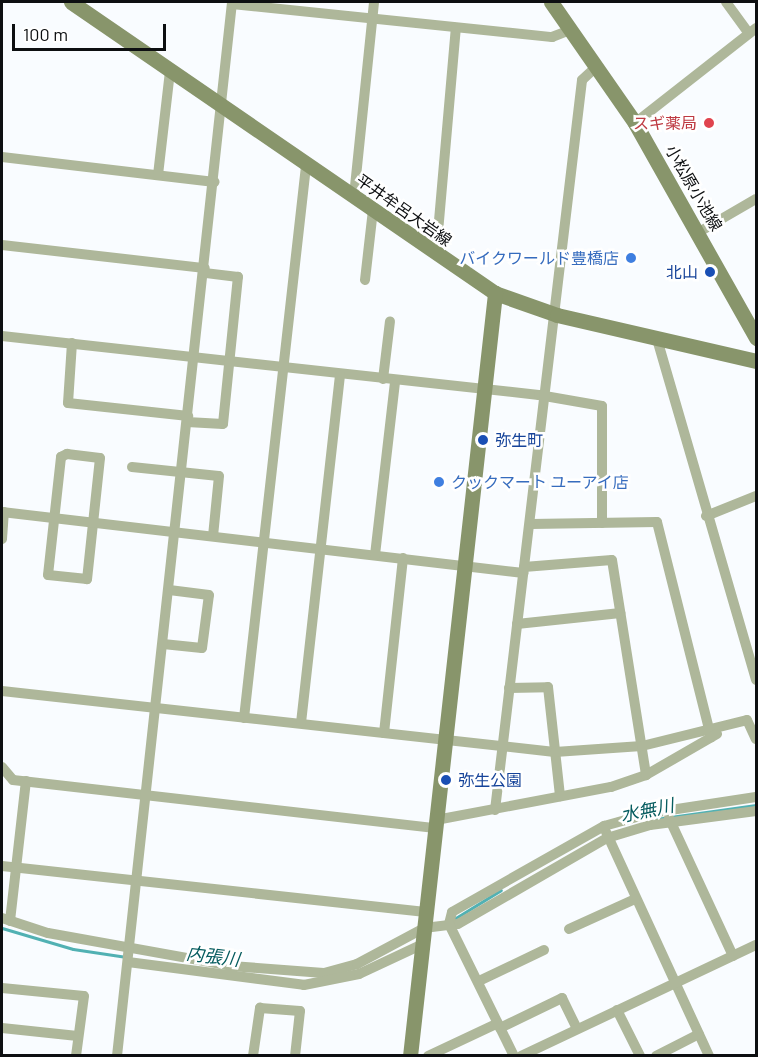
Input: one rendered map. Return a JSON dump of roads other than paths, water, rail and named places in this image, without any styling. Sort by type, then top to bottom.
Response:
[{"type":"main road","name":"小松原小池線","points":[[551,2],[635,123],[699,232],[756,338]]},
{"type":"main road","name":"平井牟呂大岩線","points":[[76,3],[306,166],[354,196],[436,255],[495,293],[556,315],[756,361]]},
{"type":"main road","points":[[410,1056],[495,293]]},
{"type":"street","points":[[354,196],[374,2]]},
{"type":"street","points":[[635,123],[753,31],[726,2]]},
{"type":"street","points":[[117,1056],[215,182],[232,3],[372,20],[552,37],[570,30]]},
{"type":"street","points":[[436,255],[456,28]]},
{"type":"street","points":[[495,810],[556,315],[582,80],[596,67]]},
{"type":"street","points":[[158,175],[170,71]]},
{"type":"street","points":[[2,157],[215,182]]},
{"type":"street","points":[[244,717],[306,166]]},
{"type":"street","points":[[699,232],[756,199]]},
{"type":"street","points":[[365,280],[373,210]]},
{"type":"street","points":[[2,245],[238,277],[224,424],[68,403],[72,344]]},
{"type":"street","points":[[383,380],[390,321]]},
{"type":"street","points":[[2,336],[383,380],[484,389],[602,406],[602,523]]},
{"type":"street","points":[[657,339],[706,516],[756,680]]},
{"type":"street","points":[[301,723],[339,375]]},
{"type":"street","points":[[375,555],[395,381]]},
{"type":"street","points":[[61,457],[100,458],[87,579],[48,575],[54,518],[61,457]]},
{"type":"street","points":[[132,467],[219,476],[213,536]]},
{"type":"street","points":[[706,516],[756,496]]},
{"type":"street","points":[[2,539],[3,512],[523,570],[612,560],[646,775]]},
{"type":"street","points":[[531,524],[657,522],[710,734]]},
{"type":"street","points":[[384,733],[403,558]]},
{"type":"street","points":[[163,644],[202,648],[209,595],[169,590]]},
{"type":"street","points":[[517,624],[620,613]]},
{"type":"street","points":[[509,688],[548,687],[560,796]]},
{"type":"street","points":[[2,691],[555,752],[642,746],[710,734],[752,718],[756,739]]},
{"type":"street","points":[[2,767],[13,780],[146,796],[436,824],[646,775],[710,734]]},
{"type":"street","points":[[26,781],[16,867],[6,919],[128,955],[304,985],[359,974],[423,944]]},
{"type":"street","points":[[514,1056],[448,924],[452,912],[604,826],[669,816],[756,797]]},
{"type":"street","points":[[128,955],[242,968],[324,973],[357,964],[424,928],[448,924],[607,838],[669,816],[756,811]]},
{"type":"street","points":[[669,816],[733,956]]},
{"type":"street","points":[[604,826],[607,838],[709,1056]]},
{"type":"street","points":[[2,866],[426,912]]},
{"type":"street","points":[[569,929],[635,899]]},
{"type":"street","points":[[521,1056],[756,945]]},
{"type":"street","points":[[478,981],[544,950]]},
{"type":"street","points":[[2,988],[84,996],[76,1056]]},
{"type":"street","points":[[428,1056],[562,998],[578,1029]]},
{"type":"street","points":[[253,1056],[260,1008],[300,1011],[295,1056]]},
{"type":"street","points":[[617,1010],[640,1056]]},
{"type":"street","points":[[2,1028],[78,1036]]},
{"type":"street","points":[[656,1056],[699,1034]]},
{"type":"waterway","name":"水無川","points":[[656,819],[756,805]]},
{"type":"waterway","name":"内張川","points":[[454,919],[501,890]]},
{"type":"waterway","name":"内張川","points":[[2,928],[73,949],[126,957]]},
{"type":"place","name":"スギ薬局","points":[[709,123]]},
{"type":"place","name":"バイクワールド豊橋店","points":[[631,258]]},
{"type":"place","name":"北山","points":[[710,272]]},
{"type":"place","name":"弥生町","points":[[483,440]]},
{"type":"place","name":"クックマート ユーアイ店","points":[[439,482]]},
{"type":"place","name":"弥生公園","points":[[446,780]]}]
